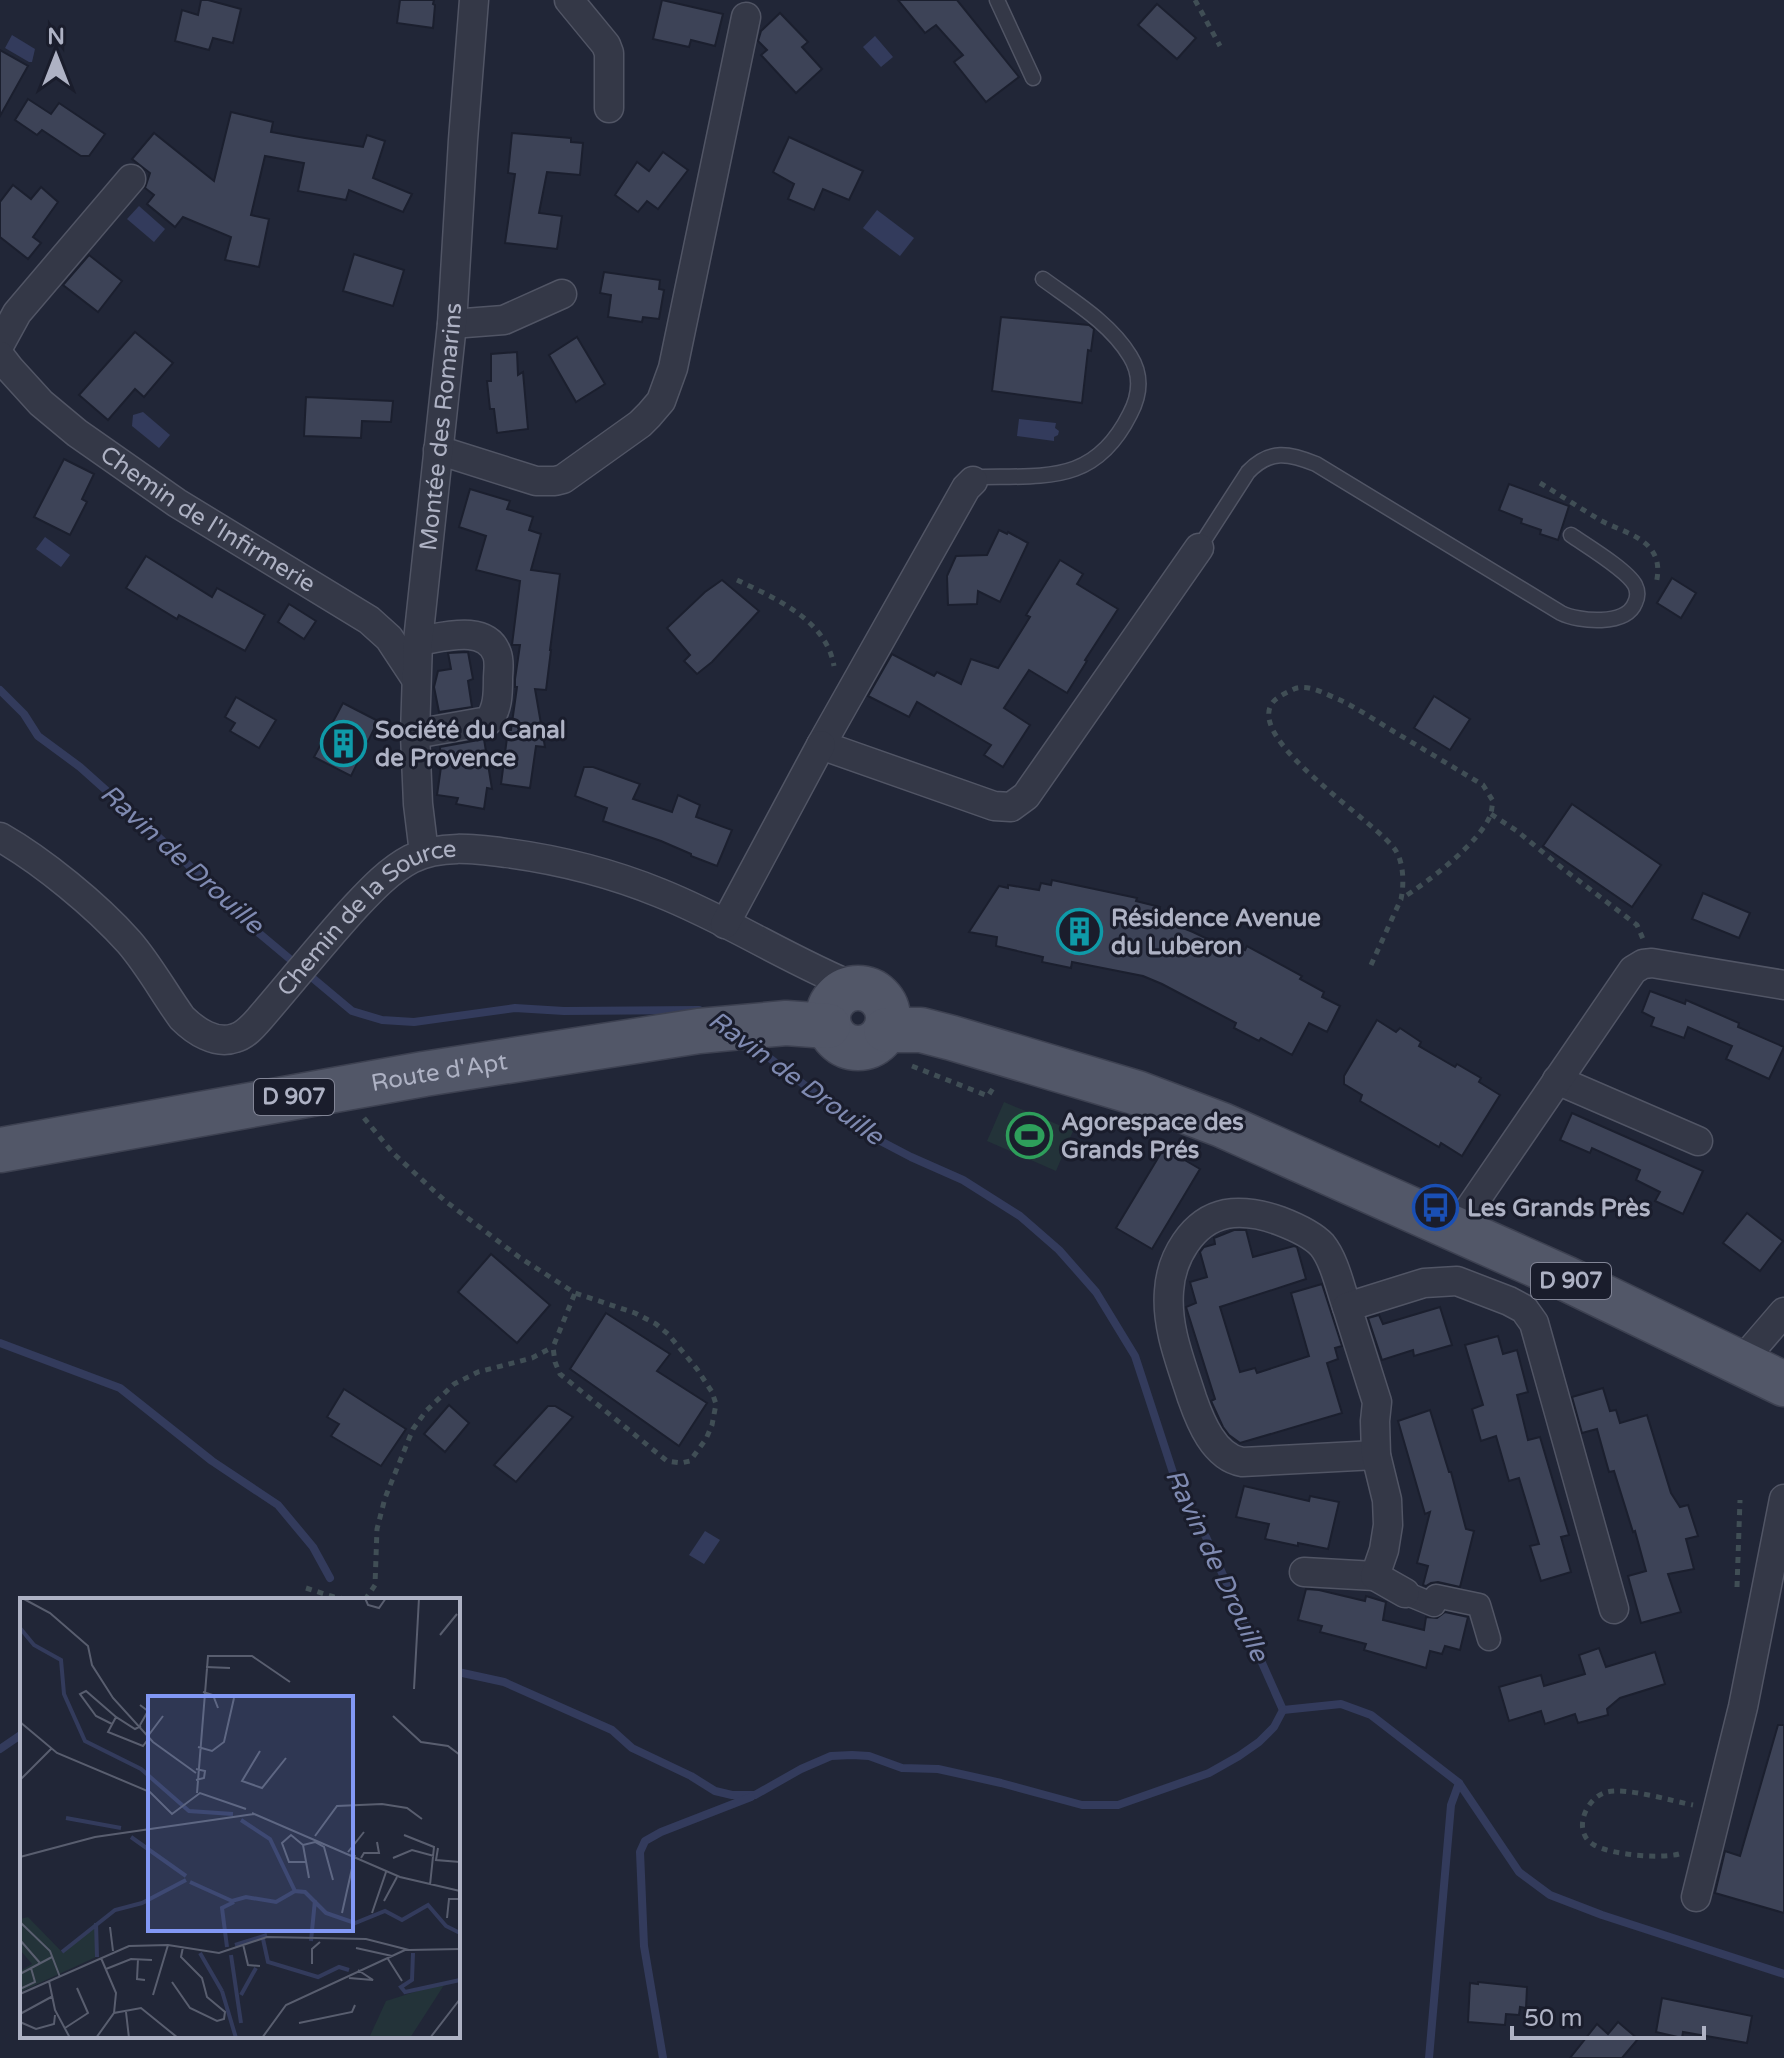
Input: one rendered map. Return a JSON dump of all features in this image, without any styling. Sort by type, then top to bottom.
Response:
[{"type":"main road","name":"Route d'Apt","points":[[0,1150],[424,1074],[841,1011]]},
{"type":"main road","name":"D 907","points":[[841,1011],[952,1038],[1137,1093],[1193,1114],[1281,1150],[1565,1278],[1784,1384]]},
{"type":"street","name":"Montée des Romarins","points":[[424,853],[415,734],[418,641],[452,324],[474,0]]},
{"type":"street","points":[[569,0],[606,45],[609,53],[609,108]]},
{"type":"street","points":[[438,450],[536,481],[555,481],[576,471],[640,424],[661,401],[673,368],[746,17]]},
{"type":"street","points":[[2,364],[17,313],[131,179]]},
{"type":"street","points":[[452,324],[504,320],[562,294]]},
{"type":"street","name":"Chemin de l'Infirmerie","points":[[2,364],[77,433],[177,503],[369,620],[389,638],[416,679]]},
{"type":"street","points":[[725,924],[821,745],[966,488],[973,481]]},
{"type":"street","points":[[821,745],[994,806],[1011,807],[1017,804],[1026,796],[1199,548]]},
{"type":"street","points":[[415,734],[488,721],[495,708],[499,661],[491,644],[476,635],[418,641]]},
{"type":"street","name":"Chemin de la Source","points":[[0,837],[79,894],[113,926],[130,943],[182,1018],[198,1032],[211,1038],[237,1038],[261,1017],[343,921],[394,870],[424,853],[468,849],[543,858],[601,872],[661,893],[725,924],[841,1011]]},
{"type":"street","points":[[1457,1281],[1467,1235],[1557,1080],[1633,970],[1643,964],[1664,964],[1784,985]]},
{"type":"street","points":[[1557,1080],[1698,1141]]},
{"type":"street","points":[[1375,1576],[1388,1525],[1387,1500],[1376,1455],[1376,1396],[1327,1254],[1318,1241],[1288,1224],[1243,1213],[1216,1216],[1194,1232],[1180,1251],[1172,1273],[1170,1324],[1198,1414],[1226,1456],[1242,1462],[1376,1455]]},
{"type":"street","points":[[1524,1309],[1565,1278]]},
{"type":"street","points":[[1347,1307],[1424,1283],[1457,1281],[1524,1309],[1538,1335],[1614,1609]]},
{"type":"street","points":[[1741,1362],[1784,1312]]},
{"type":"street","points":[[1696,1897],[1748,1682],[1784,1499]]},
{"type":"street","points":[[1304,1572],[1375,1576],[1434,1605],[1436,1596],[1479,1605],[1489,1639]]},
{"type":"lane","points":[[997,0],[1033,78]]},
{"type":"lane","points":[[973,481],[983,477],[1050,474],[1087,465],[1114,441],[1136,403],[1139,378],[1129,354],[1101,322],[1043,279]]},
{"type":"lane","points":[[1199,548],[1255,465],[1267,457],[1297,456],[1316,464],[1561,613],[1592,620],[1617,617],[1631,610],[1637,599],[1634,583],[1624,572],[1571,535]]},
{"type":"path","points":[[1195,0],[1220,46]]},
{"type":"path","points":[[737,580],[782,602],[802,617],[826,644],[835,670]]},
{"type":"path","points":[[1371,965],[1401,899],[1403,889],[1396,851],[1291,757],[1274,733],[1269,714],[1272,702],[1286,693],[1300,687],[1348,704],[1483,785],[1493,801],[1491,814],[1458,855],[1431,880],[1401,899]]},
{"type":"path","points":[[1491,814],[1637,925],[1643,940],[1643,964]]},
{"type":"path","points":[[340,1089],[393,1153],[444,1200],[519,1257],[575,1293],[635,1313],[668,1334],[697,1369],[716,1404],[706,1439],[690,1461],[667,1461],[560,1374],[553,1347],[575,1293]]},
{"type":"path","points":[[366,1598],[375,1585],[377,1529],[385,1498],[413,1429],[426,1411],[454,1384],[478,1372],[532,1358],[553,1347]]},
{"type":"path","points":[[306,1588],[339,1598]]},
{"type":"path","points":[[1710,1838],[1694,1849],[1671,1856],[1626,1853],[1594,1845],[1584,1831],[1584,1812],[1593,1800],[1608,1791],[1717,1810]]},
{"type":"shaded area","name":"Agorespace des Grands Prés","points":[[1004,1102],[1073,1131],[1056,1171],[987,1141]]},
{"type":"water","points":[[12,35],[35,49],[32,62],[5,48]]},
{"type":"water","points":[[875,36],[893,57],[881,67],[863,47]]},
{"type":"water","points":[[139,206],[165,229],[154,242],[127,219]]},
{"type":"water","points":[[877,210],[914,238],[900,256],[863,228]]},
{"type":"water","points":[[143,412],[170,435],[159,448],[132,426],[133,415]]},
{"type":"water","points":[[1019,419],[1056,423],[1058,435],[1054,441],[1017,436]]},
{"type":"water","points":[[45,537],[70,555],[61,567],[36,549]]},
{"type":"water","points":[[705,1531],[720,1540],[704,1564],[689,1555]]},
{"type":"building","points":[[201,0],[241,9],[233,43],[213,38],[209,50],[175,41],[182,10],[198,15]]},
{"type":"building","points":[[400,0],[434,0],[433,28],[397,23]]},
{"type":"building","points":[[662,0],[723,14],[715,46],[691,40],[689,47],[653,39]]},
{"type":"building","points":[[898,0],[957,0],[1019,77],[986,102],[954,62],[963,55],[936,25],[925,33]]},
{"type":"building","points":[[1157,4],[1196,38],[1177,59],[1138,25]]},
{"type":"building","points":[[780,13],[808,42],[802,47],[822,69],[796,93],[761,55],[767,50],[758,41],[761,31]]},
{"type":"building","points":[[0,50],[28,66],[0,116]]},
{"type":"building","points":[[28,99],[51,114],[59,103],[105,134],[89,156],[81,156],[42,130],[37,135],[15,120]]},
{"type":"building","points":[[231,112],[273,122],[271,132],[363,147],[367,135],[385,141],[373,178],[412,194],[403,212],[349,190],[346,200],[298,191],[304,163],[265,156],[251,215],[269,219],[259,267],[225,260],[231,237],[183,217],[175,227],[147,204],[154,195],[145,188],[150,173],[132,159],[154,133],[214,181]]},
{"type":"building","points":[[512,133],[571,138],[571,142],[583,143],[580,175],[547,172],[539,213],[562,216],[557,249],[505,243],[515,174],[508,173]]},
{"type":"building","points":[[789,137],[863,171],[849,200],[823,189],[814,210],[788,199],[794,184],[773,172]]},
{"type":"building","points":[[663,152],[688,170],[658,209],[647,201],[638,212],[615,195],[637,162],[649,171]]},
{"type":"building","points":[[13,185],[31,199],[41,187],[58,202],[33,237],[41,243],[28,259],[0,237],[0,202]]},
{"type":"building","points":[[354,254],[404,270],[393,306],[343,291]]},
{"type":"building","points":[[89,255],[122,281],[98,312],[63,285]]},
{"type":"building","points":[[604,272],[660,280],[659,289],[664,290],[659,319],[643,317],[642,322],[608,317],[611,295],[600,293]]},
{"type":"building","points":[[1001,317],[1089,325],[1094,329],[1091,351],[1088,350],[1082,403],[992,391]]},
{"type":"building","points":[[135,332],[173,363],[144,397],[135,389],[108,420],[79,395]]},
{"type":"building","points":[[577,337],[605,384],[576,402],[549,355]]},
{"type":"building","points":[[517,352],[518,375],[523,372],[528,429],[497,433],[487,381],[491,381],[491,354]]},
{"type":"building","points":[[306,397],[393,401],[391,422],[362,421],[361,438],[304,436]]},
{"type":"building","points":[[64,459],[94,474],[82,499],[87,502],[70,535],[34,517]]},
{"type":"building","points":[[1509,484],[1569,506],[1558,540],[1540,534],[1541,530],[1499,510]]},
{"type":"building","points":[[470,489],[510,501],[507,509],[533,517],[529,530],[541,534],[531,570],[560,574],[546,690],[535,689],[545,747],[536,746],[530,788],[501,784],[517,687],[515,679],[520,645],[512,645],[520,581],[476,570],[486,536],[459,527]]},
{"type":"building","points":[[999,530],[1028,543],[1000,602],[978,591],[977,604],[948,605],[947,576],[956,556],[987,555]]},
{"type":"building","points":[[146,556],[212,597],[217,588],[265,615],[245,651],[179,615],[177,619],[126,588]]},
{"type":"building","points":[[1060,560],[1083,574],[1077,584],[1118,609],[1067,693],[1029,670],[1004,708],[1030,725],[1003,767],[984,755],[991,745],[917,702],[909,717],[868,696],[892,654],[934,676],[937,672],[961,684],[971,659],[998,668]]},
{"type":"building","points":[[1672,578],[1696,593],[1681,618],[1657,603]]},
{"type":"building","points":[[722,580],[759,611],[697,674],[684,661],[690,655],[667,628]]},
{"type":"building","points":[[289,604],[316,621],[304,639],[278,622]]},
{"type":"building","points":[[468,652],[473,679],[468,681],[472,707],[439,712],[434,687],[438,671],[451,669],[448,653]]},
{"type":"building","points":[[1434,696],[1470,719],[1450,750],[1414,728]]},
{"type":"building","points":[[236,697],[276,720],[259,748],[230,731],[235,723],[225,717]]},
{"type":"building","name":"Société du Canal de Provence","points":[[343,703],[378,721],[351,776],[314,757]]},
{"type":"building","points":[[484,739],[492,789],[487,788],[484,809],[456,804],[458,798],[437,795],[440,747]]},
{"type":"building","points":[[584,767],[593,767],[640,784],[633,799],[672,812],[678,795],[700,805],[696,817],[732,830],[717,866],[661,841],[603,821],[607,808],[575,796]]},
{"type":"building","points":[[1572,804],[1661,865],[1632,907],[1543,846]]},
{"type":"building","points":[[1052,880],[1137,898],[1136,901],[1160,907],[1158,918],[1224,947],[1229,941],[1245,950],[1247,946],[1302,976],[1300,979],[1324,992],[1322,997],[1340,1006],[1327,1032],[1309,1023],[1292,1055],[1234,1028],[1236,1023],[1143,976],[1072,962],[1071,968],[1042,962],[1043,957],[996,946],[997,937],[969,932],[999,886],[1039,890],[1041,883],[1051,885]]},
{"type":"building","points":[[1703,893],[1750,913],[1739,938],[1692,919]]},
{"type":"building","points":[[1650,991],[1685,1004],[1686,1000],[1784,1047],[1769,1079],[1726,1059],[1732,1046],[1688,1027],[1684,1038],[1651,1026],[1654,1018],[1642,1012]]},
{"type":"building","points":[[1377,1020],[1396,1032],[1400,1028],[1421,1042],[1419,1046],[1481,1078],[1479,1082],[1500,1095],[1462,1156],[1441,1143],[1439,1147],[1360,1101],[1362,1095],[1344,1084],[1344,1076]]},
{"type":"building","points":[[1572,1113],[1703,1171],[1683,1214],[1655,1201],[1660,1192],[1636,1180],[1640,1170],[1592,1148],[1590,1153],[1560,1140]]},
{"type":"building","points":[[1164,1148],[1200,1169],[1152,1249],[1116,1228]]},
{"type":"building","points":[[1747,1213],[1783,1241],[1760,1271],[1723,1243]]},
{"type":"building","points":[[1234,1230],[1246,1230],[1253,1257],[1297,1247],[1306,1279],[1220,1307],[1240,1372],[1255,1368],[1257,1373],[1309,1356],[1291,1293],[1322,1284],[1342,1346],[1335,1348],[1338,1359],[1327,1363],[1342,1413],[1240,1443],[1223,1427],[1211,1401],[1215,1399],[1186,1307],[1196,1303],[1190,1282],[1207,1277],[1200,1252],[1204,1247],[1215,1244],[1214,1238]]},
{"type":"building","points":[[491,1254],[550,1305],[517,1343],[458,1292]]},
{"type":"building","points":[[1440,1307],[1452,1345],[1414,1356],[1413,1350],[1382,1360],[1368,1318],[1379,1315],[1383,1324]]},
{"type":"building","points":[[606,1313],[670,1354],[657,1371],[707,1403],[679,1446],[570,1369]]},
{"type":"building","points":[[1498,1336],[1503,1354],[1517,1350],[1528,1392],[1517,1395],[1528,1440],[1540,1437],[1569,1535],[1561,1537],[1571,1572],[1541,1581],[1530,1546],[1539,1544],[1519,1478],[1509,1481],[1496,1436],[1481,1441],[1472,1409],[1483,1405],[1465,1345]]},
{"type":"building","points":[[1603,1388],[1610,1411],[1616,1410],[1620,1423],[1647,1415],[1671,1493],[1680,1507],[1688,1505],[1698,1536],[1686,1539],[1694,1569],[1668,1574],[1681,1612],[1641,1623],[1628,1576],[1646,1571],[1635,1531],[1614,1471],[1609,1472],[1597,1429],[1582,1433],[1572,1397]]},
{"type":"building","points":[[344,1389],[406,1429],[381,1466],[331,1436],[339,1424],[327,1417]]},
{"type":"building","points":[[449,1405],[469,1423],[445,1452],[424,1434]]},
{"type":"building","points":[[548,1406],[555,1406],[573,1417],[516,1482],[494,1465]]},
{"type":"building","points":[[1430,1410],[1466,1529],[1474,1531],[1460,1587],[1438,1582],[1423,1585],[1428,1566],[1417,1563],[1430,1512],[1425,1514],[1398,1421]]},
{"type":"building","points":[[1244,1486],[1309,1501],[1310,1496],[1339,1502],[1328,1549],[1265,1539],[1269,1524],[1236,1517]]},
{"type":"building","points":[[1306,1589],[1365,1601],[1366,1596],[1386,1602],[1383,1620],[1424,1630],[1426,1617],[1437,1618],[1445,1612],[1468,1617],[1460,1650],[1445,1646],[1442,1654],[1430,1651],[1426,1668],[1364,1650],[1366,1644],[1320,1632],[1322,1626],[1298,1620]]},
{"type":"building","points":[[1599,1648],[1606,1667],[1655,1652],[1665,1684],[1620,1698],[1607,1709],[1608,1715],[1578,1723],[1575,1714],[1545,1724],[1541,1711],[1509,1721],[1499,1687],[1541,1675],[1544,1686],[1585,1674],[1579,1655]]},
{"type":"building","points":[[1778,1725],[1784,1725],[1784,1913],[1715,1893],[1725,1851],[1740,1856]]},
{"type":"building","points":[[1470,1983],[1527,1987],[1526,2008],[1520,2007],[1519,2015],[1506,2014],[1505,2025],[1468,2022]]},
{"type":"building","points":[[1662,1998],[1752,2016],[1747,2043],[1683,2032],[1682,2038],[1656,2032]]},
{"type":"building","points":[[1618,2022],[1638,2039],[1622,2058],[1570,2058],[1597,2024],[1608,2034]]},
{"type":"waterway","name":"Ravin de Drouille","points":[[0,690],[24,714],[38,736],[80,767],[260,934],[352,1011],[382,1020],[414,1022],[515,1008],[564,1011],[699,1010]]},
{"type":"waterway","name":"Ravin de Drouille","points":[[750,1043],[869,1135],[963,1180],[1020,1216],[1059,1250],[1096,1292],[1135,1356],[1181,1497],[1206,1537],[1283,1710],[1341,1704],[1371,1715],[1459,1783],[1519,1872],[1550,1895],[1784,1974]]},
{"type":"waterway","points":[[0,1343],[120,1388],[212,1461],[278,1505],[313,1547],[330,1578]]},
{"type":"waterway","points":[[460,1672],[504,1682],[612,1730],[632,1748],[715,1791],[732,1795],[755,1795],[831,1756],[852,1755],[869,1756],[902,1768],[938,1769],[1082,1805],[1118,1805],[1209,1773],[1239,1756],[1274,1727],[1283,1710]]},
{"type":"waterway","points":[[0,1749],[20,1735]]},
{"type":"waterway","points":[[1429,2058],[1451,1805],[1459,1783]]},
{"type":"waterway","points":[[663,2058],[644,1946],[640,1852],[645,1841],[661,1832],[751,1797]]},
{"type":"place","name":"Société du Canal de Provence","points":[[344,744]]},
{"type":"place","name":"Résidence Avenue du Luberon","points":[[1080,932]]},
{"type":"place","name":"Agorespace des Grands Prés","points":[[1030,1136]]},
{"type":"place","name":"Les Grands Près","points":[[1436,1208]]}]
